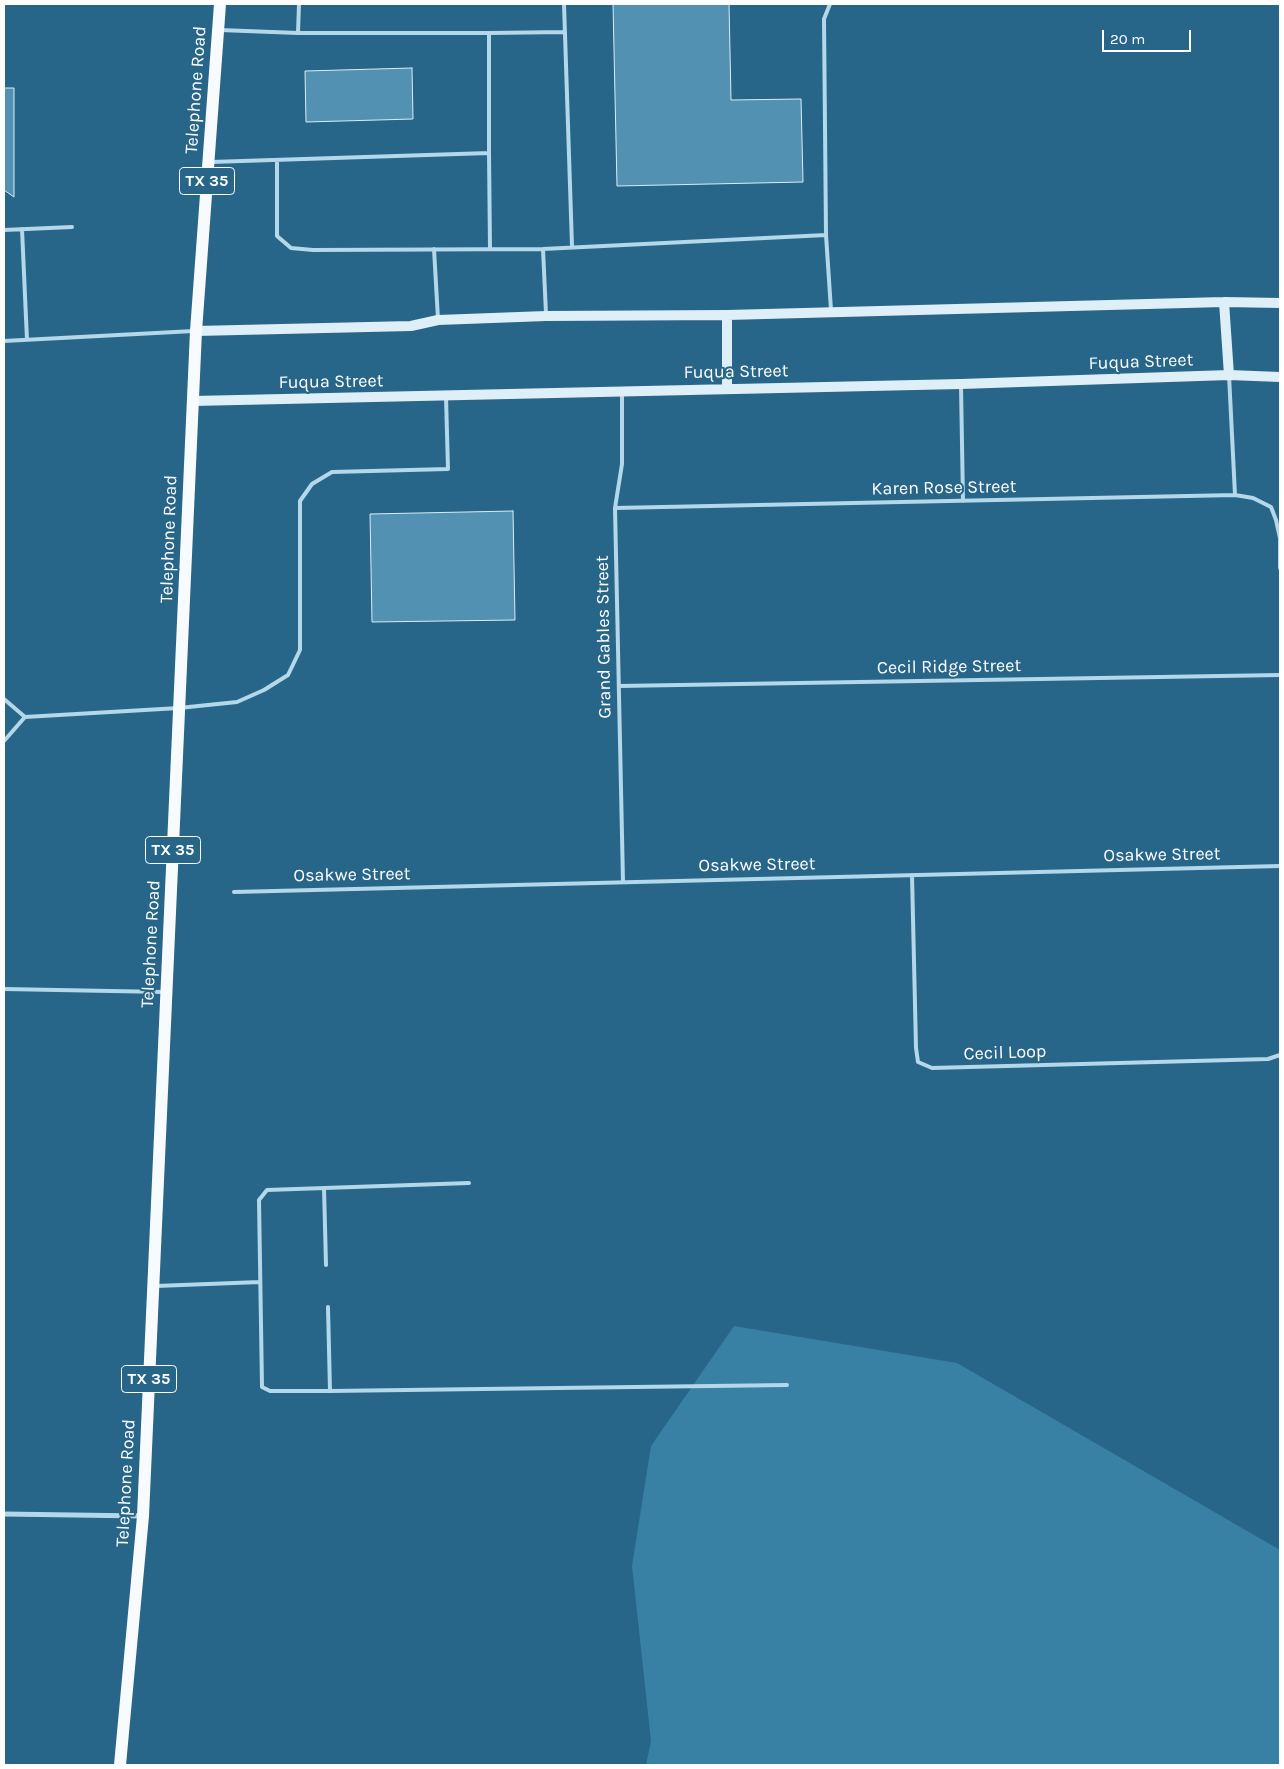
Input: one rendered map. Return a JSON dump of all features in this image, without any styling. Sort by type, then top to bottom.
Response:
[{"type":"main road","name":"Telephone Road","points":[[120,1765],[143,1516],[196,331],[220,4]]},
{"type":"main road","points":[[196,331],[411,326],[438,320],[546,316],[727,315],[1224,302],[1280,303]]},
{"type":"main road","points":[[1224,302],[1229,375]]},
{"type":"main road","points":[[727,315],[727,389]]},
{"type":"main road","name":"Fuqua Street","points":[[193,402],[961,384],[1229,375],[1280,377]]},
{"type":"street","points":[[4,1514],[143,1516]]},
{"type":"lane","points":[[298,4],[298,33]]},
{"type":"lane","points":[[564,4],[572,246]]},
{"type":"lane","points":[[830,4],[824,19],[826,235],[832,312]]},
{"type":"lane","points":[[218,30],[298,33],[565,32]]},
{"type":"lane","points":[[489,33],[490,249]]},
{"type":"lane","points":[[208,162],[489,153]]},
{"type":"lane","points":[[277,160],[277,236],[292,248],[313,250],[542,249],[572,246],[826,235]]},
{"type":"lane","points":[[4,230],[72,227]]},
{"type":"lane","points":[[22,229],[27,340]]},
{"type":"lane","points":[[434,249],[438,320]]},
{"type":"lane","points":[[542,249],[546,316]]},
{"type":"lane","points":[[4,341],[196,331]]},
{"type":"lane","points":[[1229,375],[1235,495]]},
{"type":"lane","points":[[961,384],[962,501]]},
{"type":"lane","name":"Grand Gables Street","points":[[622,391],[622,464],[615,508],[623,882]]},
{"type":"lane","points":[[4,741],[25,717],[179,708],[237,702],[264,690],[288,675],[300,650],[300,501],[312,484],[332,472],[448,469],[446,395]]},
{"type":"lane","name":"Karen Rose Street","points":[[615,508],[1235,495],[1253,498],[1271,507],[1280,538],[1280,568]]},
{"type":"lane","name":"Cecil Ridge Street","points":[[619,686],[1280,675]]},
{"type":"lane","points":[[4,698],[25,717]]},
{"type":"lane","name":"Osakwe Street","points":[[234,892],[1280,866]]},
{"type":"lane","name":"Cecil Loop","points":[[912,875],[916,1048],[918,1062],[932,1068],[1268,1059],[1280,1055]]},
{"type":"lane","points":[[4,989],[167,992]]},
{"type":"lane","points":[[469,1183],[267,1190],[259,1200],[262,1387],[270,1391],[330,1391],[787,1386]]},
{"type":"lane","points":[[324,1188],[326,1265]]},
{"type":"lane","points":[[154,1287],[260,1282]]},
{"type":"lane","points":[[328,1307],[330,1391]]},
{"type":"shaded area","points":[[734,1326],[957,1363],[1280,1550],[1280,1765],[646,1765],[651,1741],[632,1566],[651,1446]]},
{"type":"building","points":[[613,4],[729,4],[731,100],[801,99],[803,182],[617,186]]},
{"type":"building","points":[[412,68],[413,119],[306,122],[305,71]]},
{"type":"building","points":[[4,88],[14,88],[14,197],[4,190]]},
{"type":"building","points":[[513,511],[515,620],[372,622],[370,514]]}]
